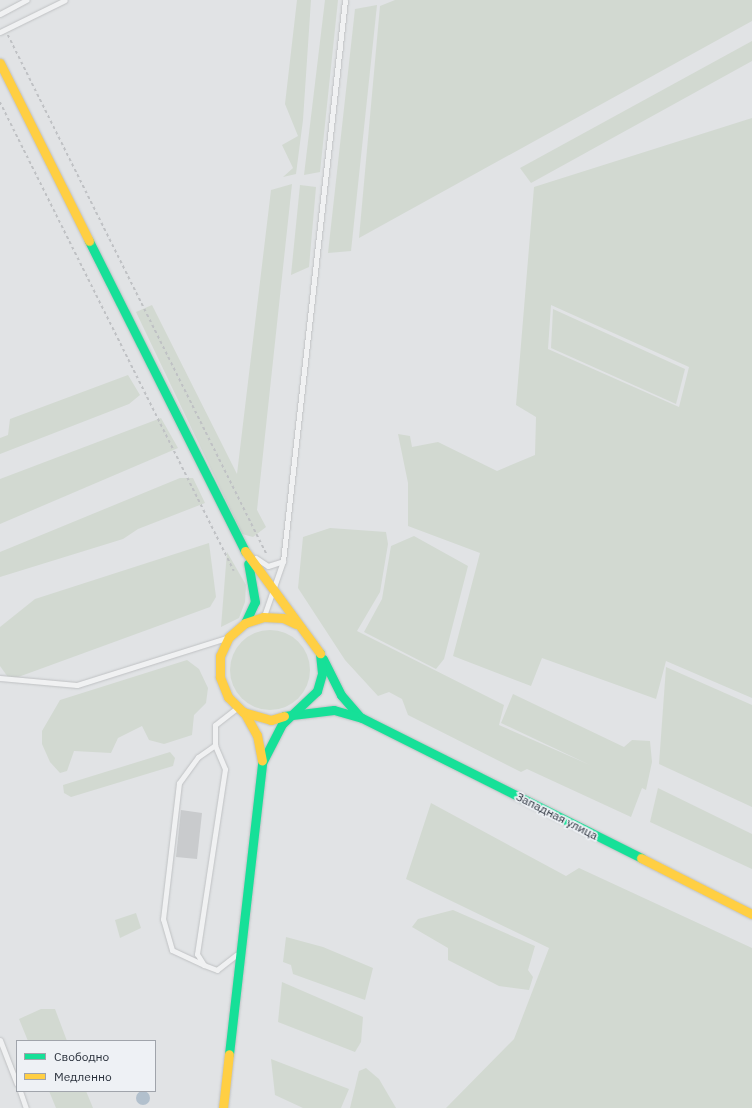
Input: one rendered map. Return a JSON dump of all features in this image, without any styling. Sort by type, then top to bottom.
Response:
[{"type":"main road","points":[[0,63],[241,544],[274,594],[316,645],[322,663],[320,682],[312,699],[282,724],[262,763]]},
{"type":"main road","points":[[241,544],[255,596],[245,623]]},
{"type":"main road","points":[[223,1108],[262,763],[255,730],[240,710],[220,677],[220,656],[229,637],[245,623],[264,617],[283,618],[300,626]]},
{"type":"main road","name":"Западная улица","points":[[316,645],[335,685],[362,718]]},
{"type":"main road","points":[[240,710],[271,720],[298,712]]},
{"type":"main road","name":"Западная улица","points":[[298,712],[334,710],[362,718],[752,914]]},
{"type":"lane","points":[[0,14],[26,0]]},
{"type":"lane","points":[[3,31],[65,0]]},
{"type":"lane","points":[[264,617],[274,594],[283,561],[345,0]]},
{"type":"lane","points":[[241,544],[268,566],[283,561]]},
{"type":"lane","points":[[0,678],[77,685],[229,637]]},
{"type":"lane","points":[[204,965],[197,954],[225,769],[215,745],[215,725],[240,710]]},
{"type":"lane","points":[[215,745],[198,757],[179,783],[164,919],[172,950],[217,970],[230,963],[242,947]]},
{"type":"lane","points":[[0,1040],[16,1081]]},
{"type":"lane","points":[[20,1092],[26,1108]]},
{"type":"path","points":[[3,31],[267,555]]},
{"type":"path","points":[[0,102],[234,570]]},
{"type":"shaded area","points":[[297,0],[311,0],[303,120],[296,174],[283,177],[293,168],[282,145],[298,136],[285,104]]},
{"type":"shaded area","points":[[325,0],[338,0],[320,172],[304,175]]},
{"type":"shaded area","points":[[395,0],[752,0],[752,21],[359,238],[380,6]]},
{"type":"shaded area","points":[[377,5],[351,251],[328,253],[355,9]]},
{"type":"shaded area","points":[[752,41],[752,61],[531,183],[520,168]]},
{"type":"shaded area","points":[[752,118],[752,698],[666,661],[656,699],[542,658],[531,686],[453,656],[480,553],[408,526],[408,483],[398,434],[410,436],[412,447],[438,442],[497,471],[535,455],[536,417],[516,405],[534,187]],"holes":[[[551,305],[689,367],[679,407],[548,349]]]},
{"type":"shaded area","points":[[292,184],[257,510],[266,527],[253,537],[242,534],[136,312],[152,305],[237,474],[271,190]]},
{"type":"shaded area","points":[[300,185],[316,187],[309,267],[291,275]]},
{"type":"shaded area","points":[[553,309],[685,369],[676,404],[551,348]]},
{"type":"shaded area","points":[[128,375],[140,395],[129,404],[0,454],[0,438],[8,435],[10,419]]},
{"type":"shaded area","points":[[161,418],[178,448],[0,524],[0,479]]},
{"type":"shaded area","points":[[180,478],[193,478],[205,503],[138,529],[123,539],[0,577],[0,552]]},
{"type":"shaded area","points":[[330,528],[386,532],[388,544],[380,592],[357,631],[504,705],[499,725],[590,765],[501,723],[513,694],[624,747],[632,740],[650,741],[652,762],[646,790],[642,788],[631,817],[527,769],[521,772],[408,715],[402,699],[389,692],[378,696],[345,660],[298,588],[303,537]]},
{"type":"shaded area","points":[[414,536],[468,566],[444,659],[436,669],[364,632],[382,599],[391,546]]},
{"type":"shaded area","points":[[209,543],[216,597],[210,607],[10,680],[0,666],[0,627],[35,599]]},
{"type":"shaded area","points":[[227,552],[246,585],[245,602],[239,618],[221,627]]},
{"type":"shaded area","points":[[270,630],[285,633],[298,642],[307,655],[310,670],[307,685],[298,698],[285,707],[270,710],[255,707],[242,698],[233,685],[230,670],[233,655],[242,642],[255,633]]},
{"type":"shaded area","points":[[187,660],[199,669],[208,688],[206,703],[194,715],[192,735],[164,744],[149,740],[142,726],[118,738],[111,753],[74,751],[67,771],[60,773],[50,762],[42,744],[42,731],[60,700]]},
{"type":"shaded area","points":[[666,667],[752,705],[752,807],[659,764]]},
{"type":"shaded area","points":[[170,752],[175,758],[173,766],[71,797],[64,793],[63,785]]},
{"type":"shaded area","points":[[658,788],[752,834],[752,869],[650,822]]},
{"type":"shaded area","points":[[431,803],[566,876],[579,868],[752,948],[752,1108],[446,1108],[514,1039],[549,948],[406,879]]},
{"type":"shaded area","points":[[453,910],[535,946],[528,970],[533,977],[529,990],[499,986],[448,960],[448,948],[412,927],[418,919]]},
{"type":"shaded area","points":[[136,913],[141,928],[120,938],[115,920]]},
{"type":"shaded area","points":[[286,937],[323,947],[373,968],[365,1000],[293,974],[291,965],[283,962]]},
{"type":"shaded area","points":[[282,982],[363,1017],[361,1042],[355,1052],[278,1022]]},
{"type":"shaded area","points":[[41,1009],[55,1009],[67,1040],[28,1040],[19,1019]]},
{"type":"shaded area","points":[[271,1059],[349,1089],[341,1108],[303,1108],[275,1095]]},
{"type":"shaded area","points":[[366,1068],[379,1079],[396,1108],[350,1108],[359,1071]]},
{"type":"shaded area","points":[[49,1092],[86,1092],[93,1108],[56,1108]]},
{"type":"water","points":[[146,1092],[150,1098],[148,1103],[143,1105],[138,1103],[136,1098],[138,1093]]},
{"type":"building","points":[[181,810],[202,813],[197,859],[176,857]]},
{"type":"traffic: fast","points":[[89,241],[245,551]]},
{"type":"traffic: fast","points":[[245,623],[255,602],[248,564]]},
{"type":"traffic: fast","points":[[229,1054],[262,763],[282,724],[317,691],[322,673],[320,653]]},
{"type":"traffic: fast","points":[[323,659],[341,695],[360,717]]},
{"type":"traffic: fast","points":[[284,716],[334,710],[362,718],[641,858]]},
{"type":"traffic: slow","points":[[0,63],[89,241]]},
{"type":"traffic: slow","points":[[245,551],[320,653]]},
{"type":"traffic: slow","points":[[284,716],[271,720],[243,712],[228,697],[220,677],[220,656],[229,637],[245,623],[263,617],[283,618],[296,624]]},
{"type":"traffic: slow","points":[[244,712],[257,735],[262,761]]},
{"type":"traffic: slow","points":[[641,858],[752,914]]},
{"type":"traffic: slow","points":[[223,1108],[229,1054]]}]
